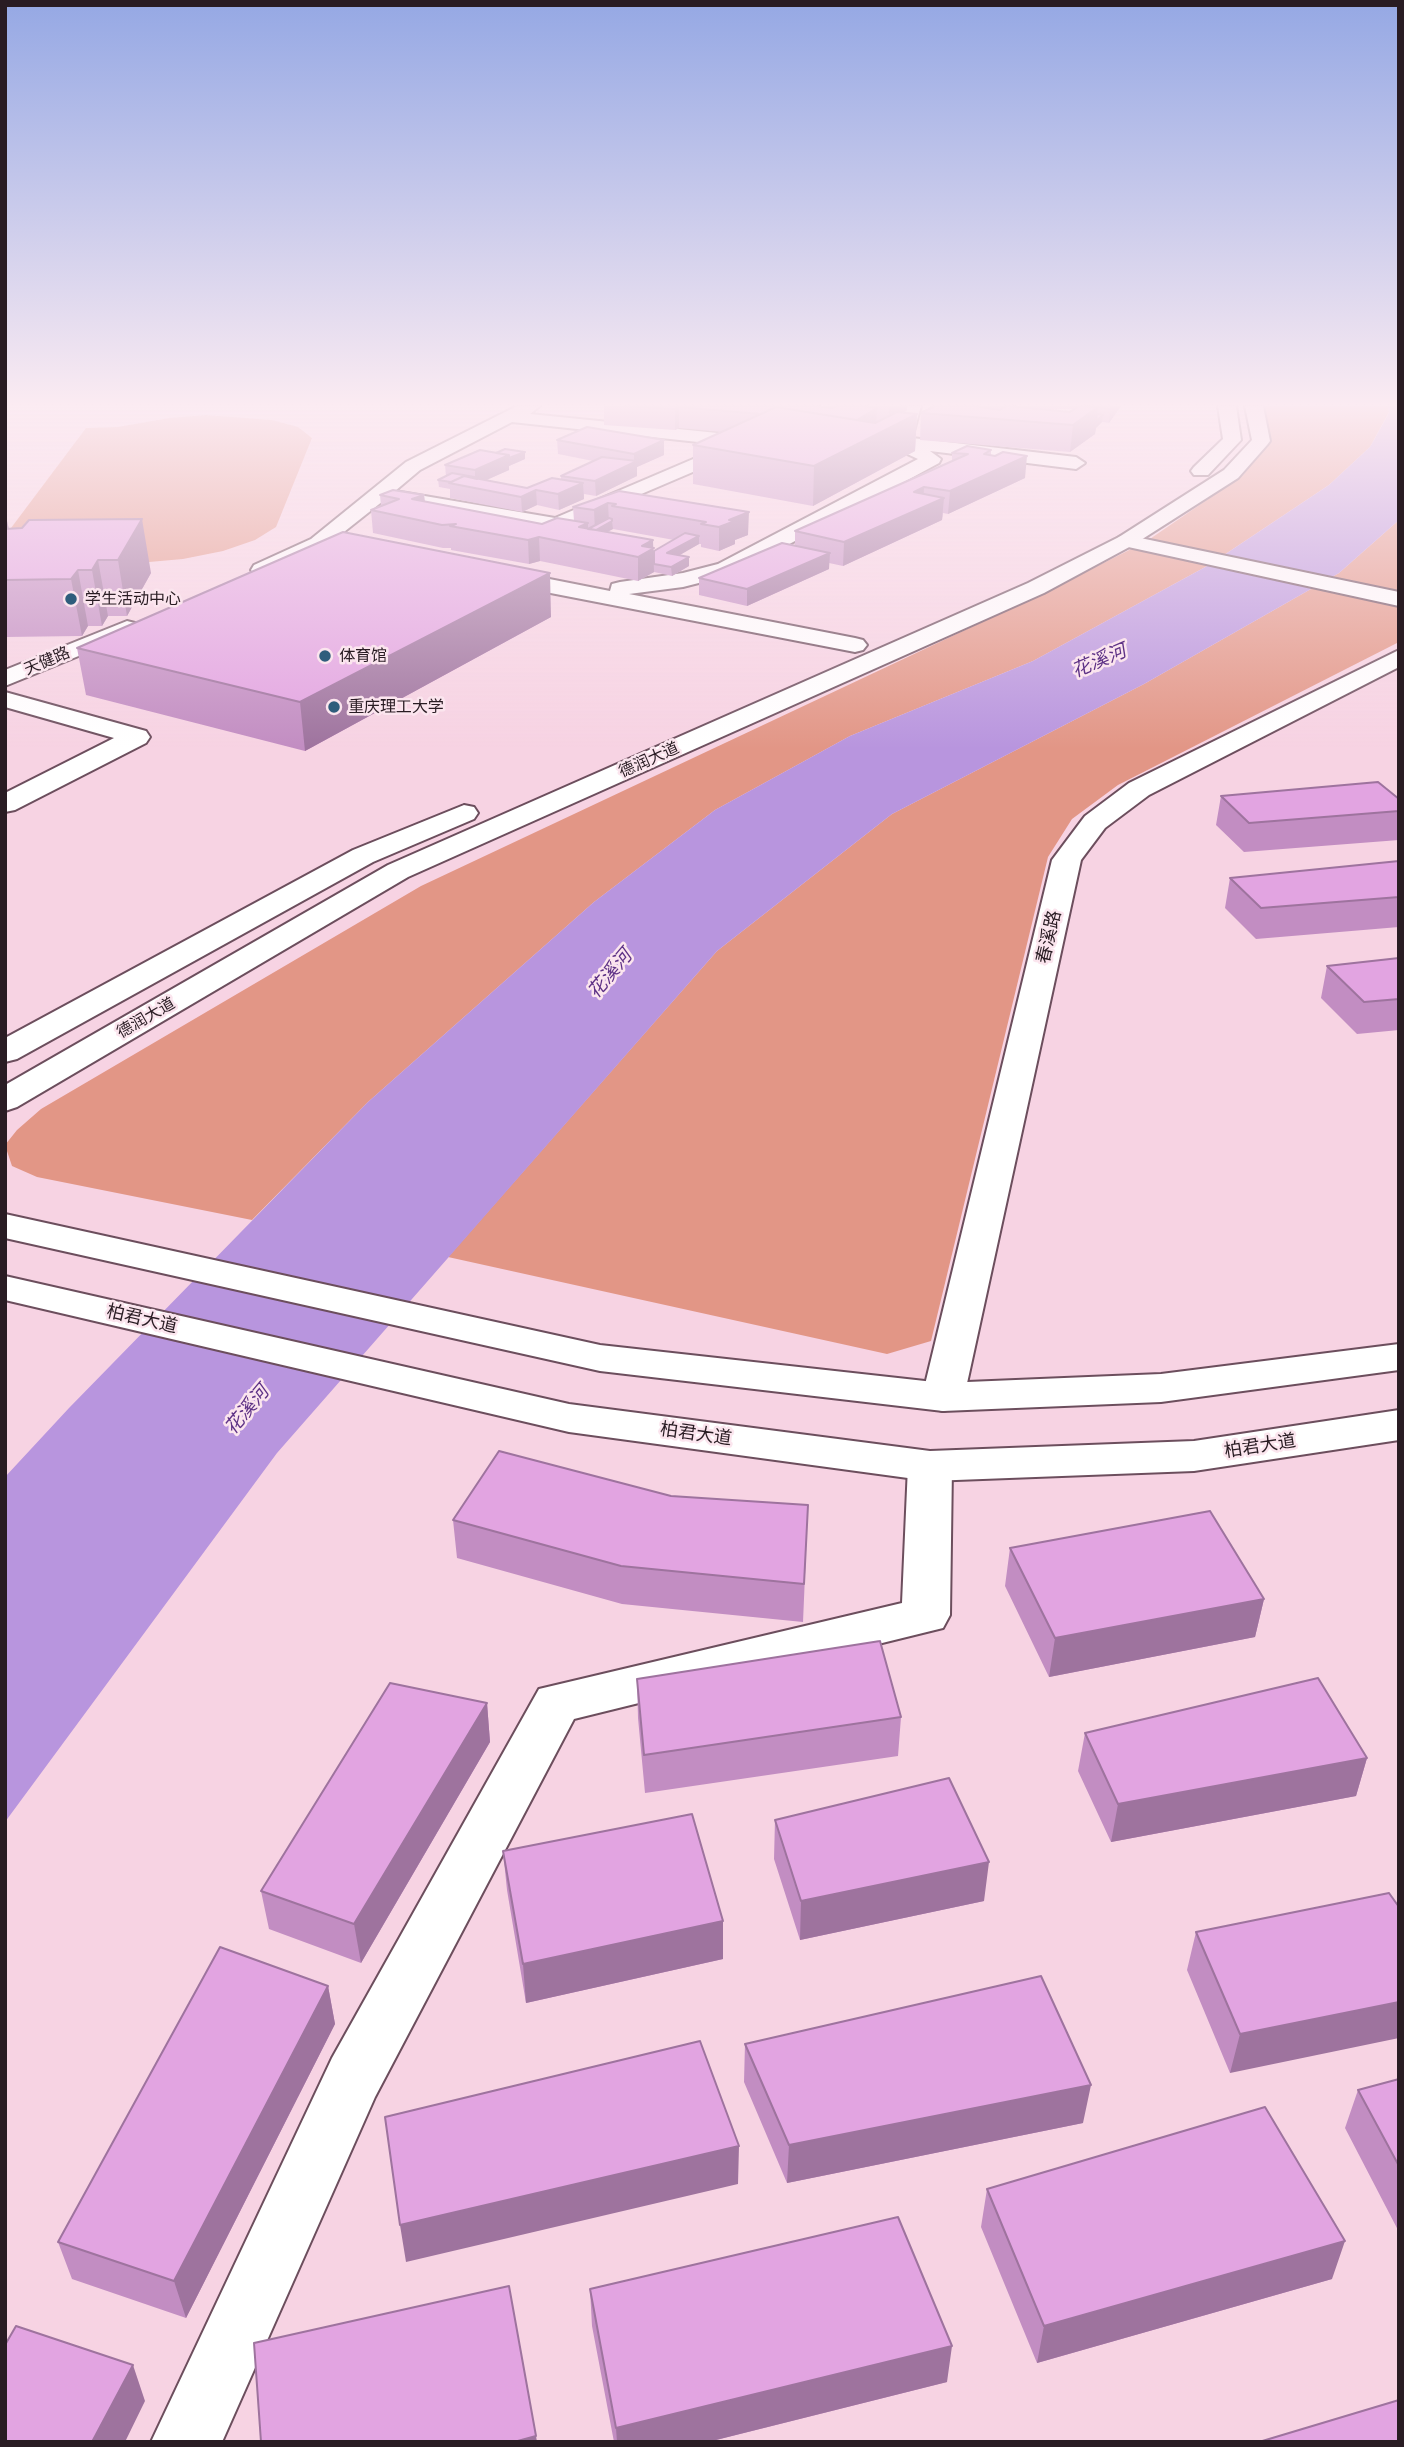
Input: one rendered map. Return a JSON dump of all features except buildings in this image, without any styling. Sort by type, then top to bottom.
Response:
[{"type":"main road","points":[[243,580],[318,543],[346,520]]},
{"type":"main road","points":[[534,520],[557,524],[566,520]]},
{"type":"main road","points":[[593,593],[683,580],[726,569],[816,520]]},
{"type":"main road","name":"德润大道","points":[[603,753],[1002,582],[1120,520]]},
{"type":"main road","name":"德润大道","points":[[5,1100],[398,871],[1036,588],[1126,541],[1159,520]]},
{"type":"main road","points":[[768,526],[796,531]]},
{"type":"main road","points":[[1126,541],[1399,598]]},
{"type":"main road","points":[[318,543],[345,548]]},
{"type":"main road","points":[[483,573],[855,645]]},
{"type":"main road","name":"天健路","points":[[5,679],[143,621]]},
{"type":"main road","name":"春溪路","points":[[943,1397],[1067,860],[1095,822],[1139,789],[1399,657]]},
{"type":"main road","points":[[5,699],[137,737],[5,804]]},
{"type":"main road","points":[[5,1052],[363,856],[489,802]]},
{"type":"main road","points":[[18,1229],[600,1358],[943,1397],[1161,1388],[1399,1357]]},
{"type":"main road","name":"柏君大道","points":[[5,1288],[569,1418],[930,1466],[1194,1456],[1399,1425]]},
{"type":"main road","points":[[186,2442],[353,2078],[557,1703],[926,1615],[930,1466]]},
{"type":"shaded area","points":[[17,520],[279,520],[276,527],[255,540],[223,551],[183,559],[138,563],[5,536]]},
{"type":"shaded area","points":[[1177,520],[1276,520],[1209,565],[1033,661],[850,736],[715,810],[594,902],[368,1102],[252,1220],[37,1177],[12,1166],[5,1145],[17,1130],[41,1109],[421,886],[1048,591],[1147,541]]},
{"type":"shaded area","points":[[1399,520],[1399,642],[1118,785],[1072,819],[1048,857],[931,1341],[887,1354],[448,1257],[717,951],[892,814],[1144,684],[1339,573]]},
{"type":"water","name":"花溪河","points":[[1276,520],[1399,520],[1339,573],[1144,684],[892,814],[717,951],[277,1453],[5,1822],[5,1477],[69,1408],[368,1102],[594,902],[715,810],[850,736],[1033,661],[1209,565]]},
{"type":"place","name":"学生活动中心","points":[[71,599]]},
{"type":"place","name":"体育馆","points":[[325,656]]},
{"type":"place","name":"重庆理工大学","points":[[334,707]]}]
